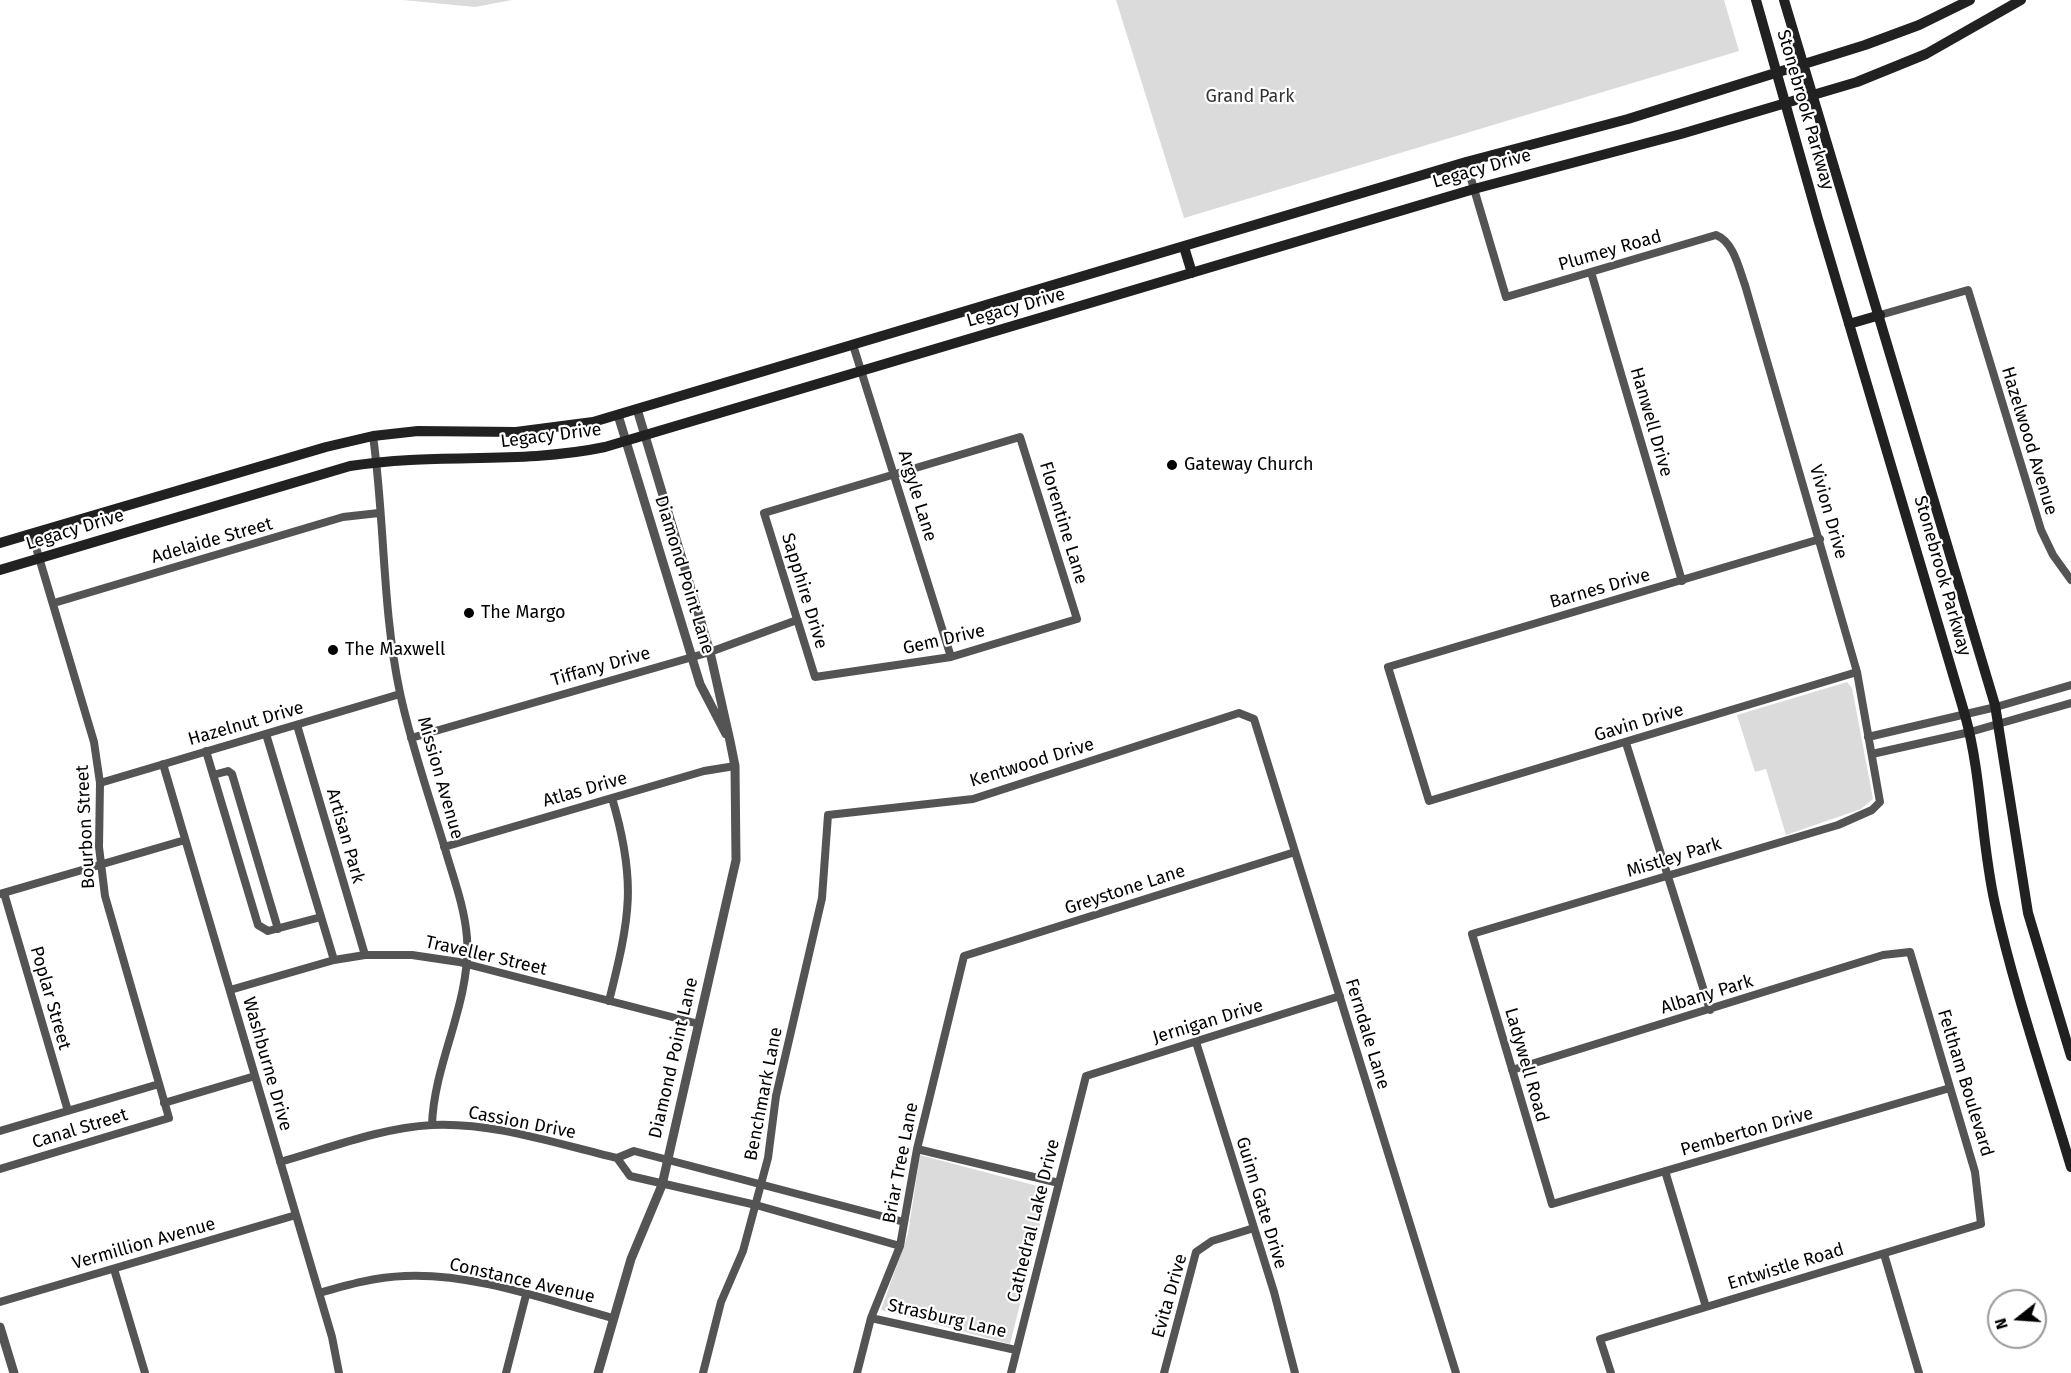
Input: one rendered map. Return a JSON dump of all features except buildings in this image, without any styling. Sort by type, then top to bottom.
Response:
[{"type":"main road","name":"Stonebrook Parkway","points":[[1756,0],[1970,732],[1994,901],[2071,1167]]},
{"type":"main road","name":"Stonebrook Parkway","points":[[1784,0],[1996,707],[2028,913],[2071,1056]]},
{"type":"main road","name":"Legacy Drive","points":[[0,543],[326,447],[373,436],[418,431],[541,430],[637,409],[1466,162],[1576,135],[1903,32],[1970,0]]},
{"type":"main road","name":"Legacy Drive","points":[[0,570],[331,471],[376,462],[453,457],[528,459],[580,452],[626,441],[1474,189],[1681,134],[1787,103],[1906,64],[1979,27],[2021,0]]},
{"type":"main road","points":[[1184,247],[1192,273]]},
{"type":"main road","points":[[1849,324],[1880,315]]},
{"type":"street","points":[[1466,162],[1474,189]]},
{"type":"street","name":"Plumey Road","points":[[1474,189],[1506,297],[1716,235],[1723,237]]},
{"type":"street","name":"Vivion Drive","points":[[1723,237],[1731,249],[1745,285],[1857,672],[1880,802]]},
{"type":"street","name":"Hanwell Drive","points":[[1591,272],[1682,581]]},
{"type":"street","name":"Hazelwood Avenue","points":[[1880,315],[1968,290],[2041,530],[2053,555],[2071,580]]},
{"type":"street","name":"Argyle Lane","points":[[853,345],[951,657]]},
{"type":"street","name":"Diamond Point Lane","points":[[598,1373],[631,1258],[662,1185],[736,860],[735,766],[730,741],[710,651],[637,409]]},
{"type":"street","name":"Diamond Point Lane","points":[[618,414],[700,684],[730,741]]},
{"type":"street","name":"Mission Avenue","points":[[373,436],[400,694],[463,913],[466,964],[435,1096],[432,1125]]},
{"type":"street","name":"Florentine Lane","points":[[894,474],[1020,437],[1077,619]]},
{"type":"street","name":"Sapphire Drive","points":[[815,677],[764,513],[894,474]]},
{"type":"street","name":"Adelaide Street","points":[[54,603],[343,518],[380,513]]},
{"type":"street","name":"Bourbon Street","points":[[32,534],[94,742],[100,783],[100,865],[110,919],[169,1118]]},
{"type":"street","name":"Barnes Drive","points":[[1429,801],[1388,667],[1820,539]]},
{"type":"street","name":"Gem Drive","points":[[815,677],[951,657],[1077,619]]},
{"type":"street","name":"Tiffany Drive","points":[[411,738],[692,657],[797,620]]},
{"type":"street","name":"Gavin Drive","points":[[1429,801],[1857,672]]},
{"type":"street","points":[[1868,737],[1965,715],[2071,685]]},
{"type":"street","name":"Hazelnut Drive","points":[[100,783],[400,694]]},
{"type":"street","points":[[1872,754],[1970,732],[2071,703]]},
{"type":"street","name":"Kentwood Drive","points":[[828,815],[973,799],[1239,713]]},
{"type":"street","name":"Ferndale Lane","points":[[1239,713],[1254,719],[1456,1373]]},
{"type":"street","name":"Artisan Park","points":[[297,724],[365,955]]},
{"type":"street","points":[[266,734],[334,960]]},
{"type":"street","points":[[1626,743],[1710,1010]]},
{"type":"street","points":[[206,752],[258,925],[268,931],[321,917]]},
{"type":"street","name":"Washburne Drive","points":[[163,764],[319,1293],[339,1373]]},
{"type":"street","name":"Atlas Drive","points":[[444,847],[704,771],[735,766]]},
{"type":"street","points":[[213,775],[228,771],[232,774],[278,928]]},
{"type":"street","points":[[609,1001],[625,934],[629,889],[625,849],[612,798]]},
{"type":"street","name":"Mistley Park","points":[[1472,934],[1838,825],[1872,810],[1880,802]]},
{"type":"street","name":"Benchmark Lane","points":[[703,1373],[724,1291],[743,1251],[768,1158],[776,1096],[822,898],[828,815]]},
{"type":"street","points":[[2,894],[185,840]]},
{"type":"street","name":"Greystone Lane","points":[[964,956],[1295,852]]},
{"type":"street","name":"Poplar Street","points":[[2,894],[68,1111]]},
{"type":"street","name":"Ladywell Road","points":[[1472,934],[1552,1204]]},
{"type":"street","name":"Albany Park","points":[[1512,1070],[1883,955],[1910,952]]},
{"type":"street","name":"Feltham Boulevard","points":[[1910,952],[1976,1172],[1981,1224]]},
{"type":"street","name":"Traveller Street","points":[[230,990],[334,960],[365,955],[412,955],[466,964],[699,1024]]},
{"type":"street","name":"Briar Tree Lane","points":[[857,1373],[871,1318],[900,1246],[916,1149],[964,956]]},
{"type":"street","name":"Jernigan Drive","points":[[1086,1076],[1340,996]]},
{"type":"street","name":"Guinn Gate Drive","points":[[1196,1042],[1254,1228],[1294,1373]]},
{"type":"street","points":[[164,1103],[255,1076]]},
{"type":"street","name":"Cathedral Lake Drive","points":[[1011,1373],[1086,1076]]},
{"type":"street","name":"Canal Street","points":[[0,1131],[159,1084]]},
{"type":"street","name":"Pemberton Drive","points":[[1552,1204],[1950,1088]]},
{"type":"street","name":"Canal Street","points":[[0,1168],[169,1118]]},
{"type":"street","name":"Cassion Drive","points":[[280,1162],[386,1132],[432,1125],[466,1126],[499,1130],[617,1158],[634,1150],[668,1161],[904,1222]]},
{"type":"street","points":[[916,1149],[1059,1183]]},
{"type":"street","points":[[617,1158],[630,1176],[756,1205],[900,1246]]},
{"type":"street","points":[[1665,1171],[1706,1307]]},
{"type":"street","name":"Vermillion Avenue","points":[[0,1302],[296,1215]]},
{"type":"street","name":"Entwistle Road","points":[[1611,1373],[1600,1339],[1981,1224]]},
{"type":"street","name":"Evita Drive","points":[[1164,1373],[1196,1252],[1212,1240],[1254,1228]]},
{"type":"street","points":[[1884,1254],[1919,1373]]},
{"type":"street","points":[[114,1269],[145,1373]]},
{"type":"street","name":"Constance Avenue","points":[[319,1293],[373,1279],[420,1275],[466,1280],[612,1318]]},
{"type":"street","points":[[506,1373],[526,1295]]},
{"type":"street","name":"Strasburg Lane","points":[[871,1318],[1016,1350]]},
{"type":"street","points":[[0,1327],[14,1373]]},
{"type":"green space","points":[[403,0],[512,0],[475,7]]},
{"type":"green space","name":"Grand Park","points":[[1116,0],[1724,0],[1739,51],[1184,218]]},
{"type":"green space","points":[[1847,682],[1852,688],[1873,799],[1861,809],[1786,835],[1766,769],[1755,772],[1737,715]]},
{"type":"green space","points":[[920,1155],[1049,1189],[1010,1344],[881,1310],[908,1234]]},
{"type":"place","name":"Gateway Church","points":[[1172,465]]},
{"type":"place","name":"The Margo","points":[[469,613]]},
{"type":"place","name":"The Maxwell","points":[[333,650]]}]
